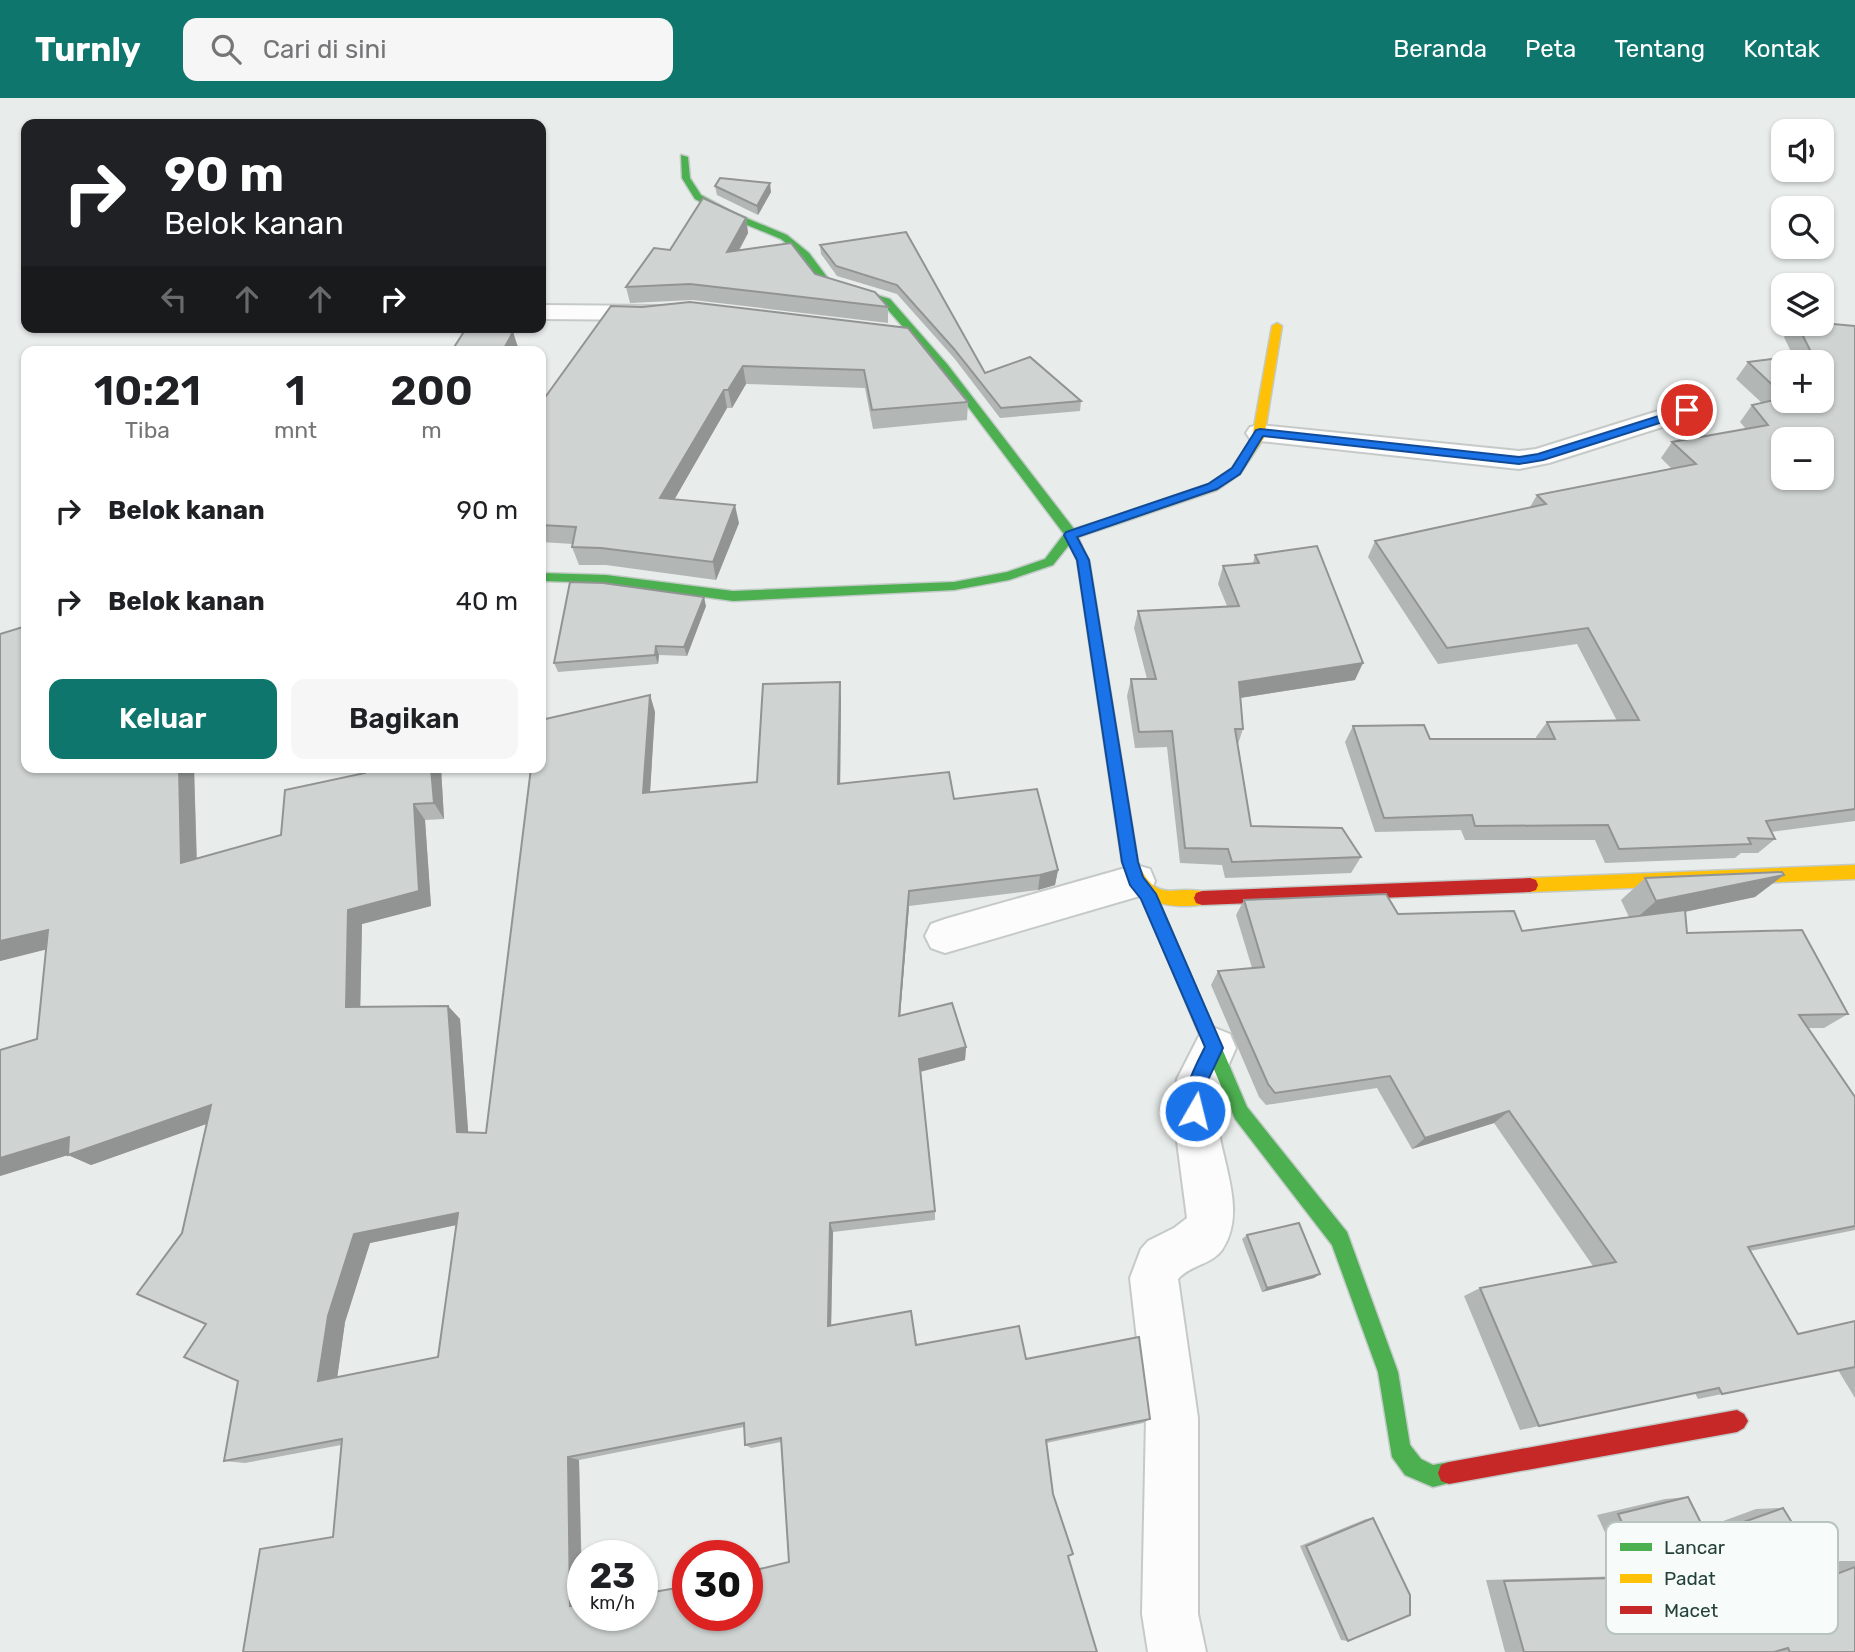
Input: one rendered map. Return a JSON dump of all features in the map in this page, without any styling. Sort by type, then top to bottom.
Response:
[{"type":"street","points":[[684,158],[687,178],[698,197],[731,215],[784,237],[806,255],[826,283],[886,300],[943,366],[1070,535],[1083,560],[1130,862],[1241,1113],[1340,1239],[1388,1372],[1400,1449],[1413,1467],[1433,1476],[1738,1421]]},
{"type":"street","points":[[546,312],[646,314],[683,310]]},
{"type":"street","points":[[546,578],[606,579],[714,596],[954,586],[1009,576],[1049,562],[1070,535],[1213,486],[1236,471],[1260,433],[1277,326]]},
{"type":"street","points":[[878,332],[918,337]]},
{"type":"street","points":[[1260,433],[1519,460],[1539,457],[1687,410]]},
{"type":"street","points":[[945,936],[1142,888],[1178,899],[1855,872]]},
{"type":"street","points":[[1177,1652],[1170,1614],[1172,1418],[1154,1278],[1161,1259],[1198,1242],[1209,1230],[1211,1220],[1195,1111],[1195,1092],[1214,1048]]},
{"type":"building","points":[[720,178],[770,183],[757,206],[715,186]]},
{"type":"building","points":[[703,198],[746,218],[727,252],[791,243],[815,274],[875,292],[888,307],[690,284],[626,287],[654,248],[670,250]]},
{"type":"building","points":[[906,232],[985,373],[1030,357],[1081,401],[1001,408],[954,349],[897,285],[836,266],[820,245]]},
{"type":"building","points":[[690,302],[908,328],[968,402],[872,410],[864,370],[743,366],[728,390],[724,390],[660,498],[735,505],[713,562],[572,547],[576,527],[546,525],[546,396],[611,306],[642,307]]},
{"type":"building","points":[[1834,324],[1855,326],[1855,809],[1766,821],[1775,839],[1748,838],[1751,844],[1619,849],[1608,825],[1475,826],[1472,815],[1384,818],[1353,726],[1424,725],[1430,739],[1555,739],[1547,722],[1639,720],[1588,628],[1447,648],[1375,541],[1546,504],[1537,495],[1696,464],[1672,442],[1768,425],[1752,405],[1771,401],[1771,413],[1834,413],[1834,350],[1810,350],[1803,336],[1834,336]]},
{"type":"building","points":[[463,333],[512,333],[505,346],[455,346]]},
{"type":"building","points":[[1771,359],[1771,384],[1748,362]]},
{"type":"building","points":[[1317,546],[1363,663],[1239,682],[1243,729],[1235,729],[1251,826],[1342,828],[1361,857],[1232,862],[1228,849],[1185,848],[1172,731],[1139,732],[1131,679],[1156,679],[1138,611],[1239,606],[1223,566],[1259,563],[1255,555]]},
{"type":"building","points":[[570,582],[603,583],[704,597],[684,647],[656,646],[655,655],[554,663]]},
{"type":"building","points":[[21,628],[21,773],[179,773],[181,863],[281,835],[285,790],[365,773],[431,773],[434,803],[414,804],[419,891],[348,910],[346,1007],[448,1006],[457,1132],[486,1133],[530,773],[546,773],[546,719],[650,695],[643,793],[757,782],[763,684],[840,682],[838,784],[949,772],[954,799],[1037,789],[1058,870],[1040,875],[909,891],[899,1016],[952,1003],[966,1047],[919,1059],[935,1211],[830,1223],[828,1326],[911,1311],[916,1345],[1019,1326],[1026,1359],[1139,1337],[1150,1419],[1046,1440],[1053,1494],[1073,1554],[1068,1556],[1097,1652],[243,1652],[260,1549],[333,1537],[342,1439],[224,1461],[238,1381],[184,1357],[206,1324],[137,1294],[182,1233],[211,1105],[68,1155],[69,1137],[0,1158],[0,1050],[37,1039],[48,930],[0,941],[0,634]],"holes":[[[458,1213],[438,1357],[318,1381],[328,1316],[354,1234]],[[744,1423],[745,1445],[781,1438],[789,1562],[763,1568],[763,1631],[672,1631],[672,1589],[658,1591],[658,1631],[567,1631],[568,1457]]]},
{"type":"building","points":[[1782,872],[1784,875],[1656,901],[1645,878]]},
{"type":"building","points":[[1386,894],[1398,914],[1514,911],[1522,931],[1685,910],[1687,933],[1802,930],[1848,1014],[1799,1015],[1855,1097],[1855,1226],[1748,1247],[1798,1334],[1855,1321],[1855,1367],[1722,1394],[1719,1388],[1539,1426],[1480,1288],[1616,1262],[1509,1111],[1425,1138],[1390,1076],[1275,1093],[1268,1084],[1218,971],[1264,967],[1244,900]]},
{"type":"building","points":[[1299,1223],[1320,1274],[1267,1288],[1247,1235]]},
{"type":"building","points":[[1688,1497],[1700,1522],[1622,1522],[1618,1514]]},
{"type":"building","points":[[1783,1508],[1792,1522],[1744,1522]]},
{"type":"building","points":[[1373,1518],[1410,1595],[1410,1615],[1348,1641],[1306,1546]]},
{"type":"building","points":[[1855,1567],[1855,1652],[1790,1652],[1788,1648],[1774,1652],[1524,1652],[1504,1581],[1606,1578],[1606,1634],[1838,1634],[1838,1573]]},
{"type":"traffic: fast","points":[[684,157],[686,178],[698,197],[731,215],[784,237],[806,255],[826,283],[886,301],[943,366],[1067,528],[1076,546]]},
{"type":"traffic: fast","points":[[546,577],[606,579],[733,596],[954,586],[1009,576],[1049,562],[1070,535],[1116,520]]},
{"type":"traffic: fast","points":[[1148,894],[1241,1113],[1340,1239],[1388,1372],[1400,1449],[1413,1467],[1433,1476],[1449,1473]]},
{"type":"traffic: slow","points":[[1116,520],[1213,487],[1236,471],[1258,438],[1277,326]]},
{"type":"traffic: slow","points":[[1076,546],[1083,560],[1130,862],[1142,885],[1157,896],[1177,899],[1202,898]]},
{"type":"traffic: slow","points":[[1530,885],[1855,872]]},
{"type":"traffic: jam","points":[[1202,898],[1530,885]]},
{"type":"traffic: jam","points":[[1449,1473],[1737,1421]]},
{"type":"route","points":[[1195,1111],[1195,1092],[1214,1048],[1148,894],[1136,881],[1130,862],[1083,560],[1070,535],[1213,486],[1236,471],[1260,433],[1519,460],[1539,457],[1687,410]]}]
